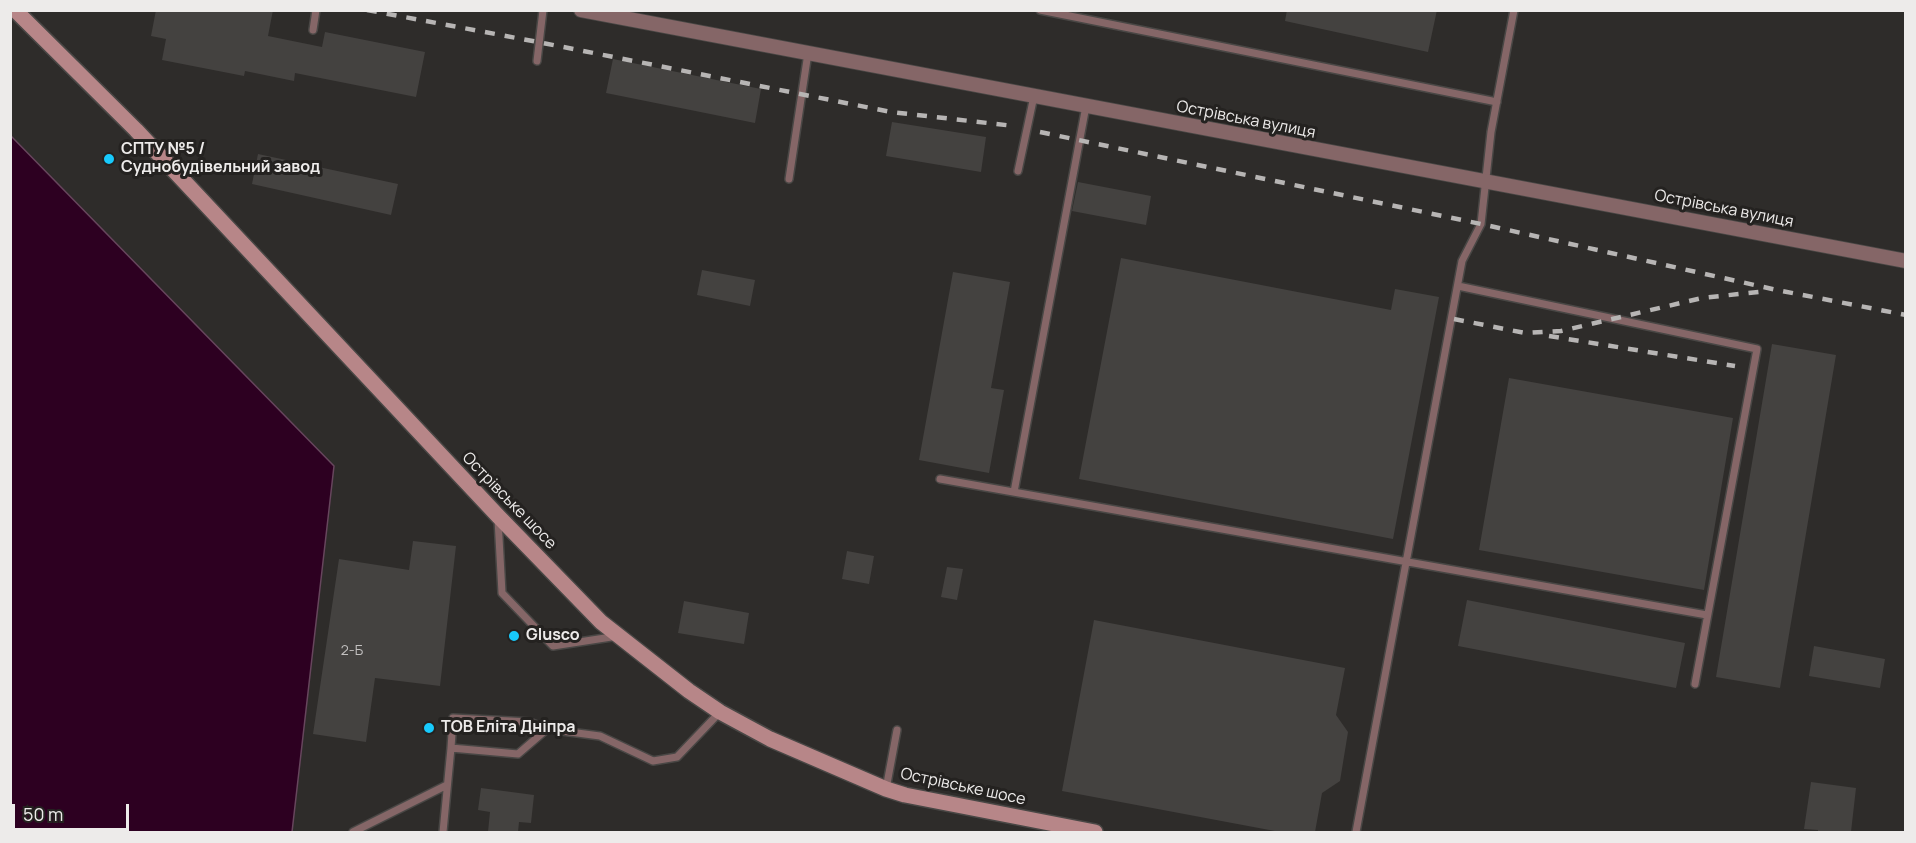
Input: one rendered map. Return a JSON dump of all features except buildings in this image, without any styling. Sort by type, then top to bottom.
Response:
[{"type":"street","name":"Острівське шосе","points":[[15,10],[136,130],[498,516],[601,622],[689,691],[720,712],[770,739],[886,789],[905,795],[1095,832]]},
{"type":"street","name":"Острівська вулиця","points":[[581,10],[1595,200],[1905,261]]},
{"type":"lane","points":[[313,30],[316,10]]},
{"type":"lane","points":[[537,61],[543,10]]},
{"type":"lane","points":[[1040,10],[1497,102]]},
{"type":"lane","points":[[1356,832],[1462,261],[1481,224],[1497,102],[1514,10]]},
{"type":"lane","points":[[789,179],[808,53]]},
{"type":"lane","points":[[1018,171],[1034,96]]},
{"type":"lane","points":[[1014,492],[1086,106]]},
{"type":"lane","points":[[1458,286],[1757,349],[1695,684]]},
{"type":"lane","points":[[940,479],[1707,615]]},
{"type":"lane","points":[[498,516],[502,593],[554,646],[618,636]]},
{"type":"lane","points":[[443,832],[453,718],[530,722],[546,729],[600,736],[653,761],[677,757],[720,712]]},
{"type":"lane","points":[[451,748],[518,754],[546,729]]},
{"type":"lane","points":[[886,789],[897,730]]},
{"type":"lane","points":[[353,832],[447,785]]},
{"type":"shaded area","points":[[11,136],[334,466],[292,832],[11,832]]},
{"type":"railway","points":[[367,10],[891,112],[1014,126]]},
{"type":"railway","points":[[1040,132],[1481,224],[1777,290],[1906,315]]},
{"type":"railway","points":[[1454,319],[1525,333],[1561,331],[1702,298],[1767,291]]},
{"type":"railway","points":[[1549,336],[1735,366]]},
{"type":"place","name":"СПТУ №5 / Суднобудівельний завод","points":[[109,159]]},
{"type":"place","name":"Glusco","points":[[514,636]]},
{"type":"place","name":"ТОВ Еліта Дніпра","points":[[429,728]]}]
